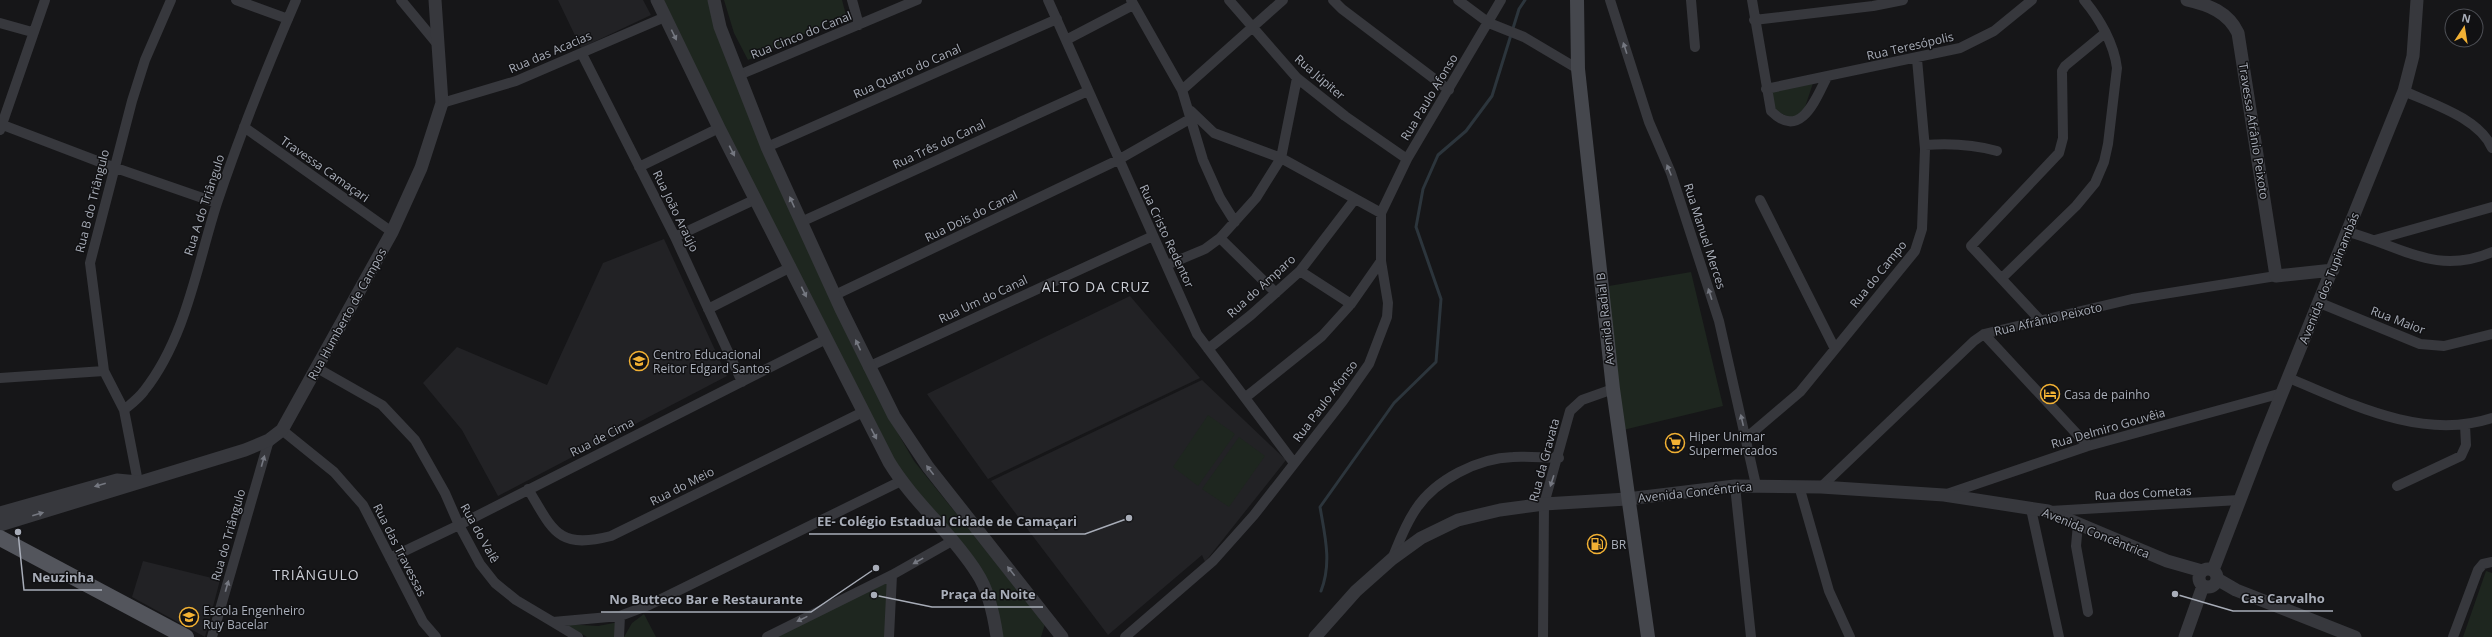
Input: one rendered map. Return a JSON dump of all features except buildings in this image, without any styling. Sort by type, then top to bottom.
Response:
[{"type":"main road","name":"Avenida Radial B","points":[[1577,0],[1578,69],[1613,389],[1627,499],[1648,637]]},
{"type":"main road","points":[[0,538],[186,637]]},
{"type":"street","points":[[45,0],[32,32],[1,126],[217,203]]},
{"type":"street","name":"Rua B do Triângulo","points":[[138,482],[124,410],[104,371],[90,263],[114,167],[145,60],[171,0]]},
{"type":"street","points":[[236,0],[288,19]]},
{"type":"street","name":"Rua A do Triângulo","points":[[124,410],[144,392],[166,357],[181,321],[217,203],[244,127],[296,0]]},
{"type":"street","points":[[401,0],[440,48]]},
{"type":"street","name":"Rua Humberto de Campos","points":[[0,524],[122,490],[138,482],[245,450],[269,440],[282,430],[392,232],[421,168],[442,103],[440,48],[435,0]]},
{"type":"street","points":[[657,0],[719,128],[791,267],[863,412],[901,481],[978,574],[994,615],[997,637]]},
{"type":"street","points":[[714,0],[720,27],[767,147],[868,367],[894,416],[924,461],[1050,631],[1062,637]]},
{"type":"street","points":[[852,0],[859,25]]},
{"type":"street","name":"Rua Cinco do Canal","points":[[739,75],[916,0]]},
{"type":"street","name":"Rua Cristo Redentor","points":[[1048,0],[1118,160],[1197,334],[1246,397],[1294,463]]},
{"type":"street","name":"Rua Júpiter","points":[[1229,0],[1251,28],[1297,78],[1345,116],[1407,159]]},
{"type":"street","points":[[1182,90],[1283,0]]},
{"type":"street","points":[[1333,0],[1342,10],[1449,90]]},
{"type":"street","points":[[1458,0],[1489,22],[1524,37],[1578,69]]},
{"type":"street","name":"Rua Paulo Afonso","points":[[1132,635],[1213,561],[1254,515],[1343,401],[1369,364],[1382,334],[1387,317],[1388,303],[1381,261],[1381,213],[1407,159],[1501,0]]},
{"type":"street","name":"Rua Manuel Merces","points":[[1610,0],[1649,122],[1671,173],[1719,321],[1756,485]]},
{"type":"street","points":[[1691,0],[1695,47]]},
{"type":"street","points":[[1752,0],[1769,108],[1774,114],[1785,120],[1796,120],[1809,112],[1827,77]]},
{"type":"street","points":[[1754,20],[1873,6],[1903,0]]},
{"type":"street","name":"Rua Teresópolis","points":[[1766,89],[1917,59],[1960,48],[1994,32],[2032,0]]},
{"type":"street","points":[[2002,278],[2076,206],[2095,183],[2104,162],[2117,68],[2115,55],[2105,33],[2084,0]]},
{"type":"street","name":"Travessa Afrânio Peixoto","points":[[2187,0],[2203,2],[2217,9],[2227,17],[2238,34],[2276,276]]},
{"type":"street","name":"Avenida dos Tupinambás","points":[[2184,637],[2282,393],[2320,303],[2404,91],[2413,56],[2417,0]]},
{"type":"street","points":[[1066,40],[1132,3],[1182,90],[1191,114],[1203,160],[1220,198],[1235,222]]},
{"type":"street","name":"Rua das Acacias","points":[[442,103],[516,81],[582,54],[665,17]]},
{"type":"street","name":"Rua Quatro do Canal","points":[[767,147],[1057,19]]},
{"type":"street","points":[[0,23],[32,32]]},
{"type":"street","points":[[2039,319],[2002,278],[1971,249],[1972,244],[2059,153],[2063,138],[2062,71],[2065,66],[2105,33]]},
{"type":"street","name":"Rua João Araújo","points":[[582,54],[676,237],[742,382]]},
{"type":"street","name":"Rua do Campo","points":[[1746,438],[1800,392],[1915,251],[1922,229],[1925,145],[1917,59]]},
{"type":"street","points":[[1166,265],[1205,249],[1220,238],[1256,198],[1281,158],[1297,78]]},
{"type":"street","name":"Rua Três do Canal","points":[[801,222],[1088,91]]},
{"type":"street","points":[[2404,91],[2467,121],[2480,129],[2492,148]]},
{"type":"street","points":[[1191,114],[1214,133],[1281,158],[1381,213]]},
{"type":"street","name":"Rua Dois do Canal","points":[[835,295],[1118,160],[1191,114]]},
{"type":"street","name":"Travessa Camaçari","points":[[244,127],[392,232]]},
{"type":"street","points":[[639,167],[719,128]]},
{"type":"street","points":[[1925,145],[1958,143],[1974,144],[1997,151]]},
{"type":"street","points":[[676,237],[756,199]]},
{"type":"street","name":"Rua do Amparo","points":[[1208,349],[1276,293],[1300,271],[1355,199]]},
{"type":"street","points":[[1760,200],[1835,349]]},
{"type":"street","points":[[2375,240],[2492,207]]},
{"type":"street","points":[[2348,232],[2375,240],[2422,258],[2449,263],[2492,252]]},
{"type":"street","name":"Rua Um do Canal","points":[[868,367],[1153,236]]},
{"type":"street","points":[[1220,238],[1276,293]]},
{"type":"street","points":[[1246,397],[1322,336],[1351,304],[1381,261]]},
{"type":"street","points":[[708,309],[791,267]]},
{"type":"street","name":"Rua Afrânio Peixoto","points":[[1821,487],[1974,341],[1984,334],[2039,319],[2132,299],[2276,276],[2333,270]]},
{"type":"street","points":[[1300,271],[1351,304]]},
{"type":"street","name":"Rua Maior","points":[[2320,303],[2420,344],[2444,346],[2492,334]]},
{"type":"street","points":[[1984,334],[2088,446]]},
{"type":"street","name":"Rua de Cima","points":[[390,558],[459,525],[826,339]]},
{"type":"street","name":"Rua do Valê","points":[[316,368],[382,405],[415,440],[445,493],[459,525],[480,564],[495,582],[516,600],[578,637]]},
{"type":"street","points":[[0,378],[104,371]]},
{"type":"street","points":[[2289,378],[2360,408],[2415,423],[2465,425],[2492,418]]},
{"type":"street","name":"Rua da Gravata","points":[[1543,637],[1544,504],[1573,408],[1582,400],[1613,389]]},
{"type":"street","name":"Rua Delmiro Gouvêia","points":[[1944,495],[2088,446],[2282,393]]},
{"type":"street","name":"Rua do Meio","points":[[528,489],[552,528],[561,536],[582,541],[594,540],[610,536],[863,412]]},
{"type":"street","points":[[2396,486],[2461,456],[2466,445],[2465,425]]},
{"type":"street","name":"Rua das Travessas","points":[[282,430],[334,472],[363,505],[423,622],[436,637]]},
{"type":"street","name":"Rua do Triângulo","points":[[212,637],[269,440]]},
{"type":"street","points":[[1392,560],[1402,532],[1416,508],[1441,484],[1465,467],[1512,456],[1559,458]]},
{"type":"street","name":"Rua Humberto de Campos","points":[[0,513],[117,480],[138,482]]},
{"type":"street","points":[[553,622],[620,616],[649,605],[901,481]]},
{"type":"street","name":"Avenida Concêntrica","points":[[1315,637],[1356,591],[1392,560],[1422,538],[1458,520],[1500,510],[1544,504],[1627,499],[1735,486],[1756,485],[1821,487],[1944,495],[2048,511],[2236,590],[2355,637]]},
{"type":"street","points":[[1735,486],[1751,637]]},
{"type":"street","points":[[1799,486],[1830,590],[1850,637]]},
{"type":"street","name":"Rua dos Cometas","points":[[2048,511],[2239,500]]},
{"type":"street","points":[[2031,509],[2058,637]]},
{"type":"street","points":[[2078,524],[2076,546],[2088,612]]},
{"type":"street","points":[[767,637],[892,575],[952,541]]},
{"type":"street","points":[[2453,637],[2478,570],[2483,564],[2492,562]]},
{"type":"street","points":[[889,637],[892,575]]},
{"type":"street","points":[[619,637],[620,616]]},
{"type":"shaded area","points":[[558,0],[643,0],[651,15],[581,48]]},
{"type":"shaded area","points":[[657,0],[714,0],[720,27],[889,418],[914,461],[1045,624],[1041,637],[1001,637],[978,575],[901,481]]},
{"type":"shaded area","points":[[724,0],[842,0],[846,15],[748,60],[734,33]]},
{"type":"shaded area","points":[[1814,80],[1803,113],[1791,119],[1771,107],[1768,90]]},
{"type":"shaded area","name":"Centro Educacional Reitor Edgard Santos","points":[[664,239],[727,376],[498,496],[462,430],[423,383],[457,347],[547,385],[603,263]]},
{"type":"shaded area","points":[[1691,272],[1723,406],[1623,430],[1603,287]]},
{"type":"shaded area","points":[[1130,296],[1200,378],[988,479],[927,394]]},
{"type":"shaded area","points":[[1202,380],[1286,460],[1205,562],[1202,555],[1108,635],[991,481]]},
{"type":"shaded area","points":[[1208,415],[1235,434],[1198,486],[1173,467]]},
{"type":"shaded area","points":[[1239,437],[1265,456],[1229,507],[1202,489]]},
{"type":"shaded area","name":"Escola Engenheiro Ruy Bacelar","points":[[143,561],[220,580],[205,637],[132,597]]},
{"type":"shaded area","points":[[2486,571],[2492,573],[2492,637],[2463,637]]},
{"type":"shaded area","points":[[888,581],[886,637],[776,637]]},
{"type":"shaded area","points":[[644,614],[656,637],[624,637],[632,623]]},
{"type":"shaded area","points":[[619,622],[617,637],[587,637],[565,624],[598,626]]},
{"type":"waterway","points":[[1321,591],[1327,560],[1320,507],[1394,403],[1436,362],[1441,299],[1416,227],[1423,189],[1438,155],[1466,131],[1492,96],[1519,9],[1525,0]]},
{"type":"place","name":"Centro Educacional Reitor Edgard Santos","points":[[639,361]]},
{"type":"place","name":"Casa de painho","points":[[2050,394]]},
{"type":"place","name":"Hiper Unimar Supermercados","points":[[1675,443]]},
{"type":"place","name":"EE- Colégio Estadual Cidade de Camaçari","points":[[1129,518]]},
{"type":"place","name":"Neuzinha","points":[[18,532]]},
{"type":"place","name":"BR","points":[[1597,544]]},
{"type":"place","name":"No Butteco Bar e Restaurante","points":[[876,568]]},
{"type":"place","name":"Cas Carvalho","points":[[2175,594]]},
{"type":"place","name":"Praça da Noite","points":[[874,595]]},
{"type":"place","name":"Escola Engenheiro Ruy Bacelar","points":[[189,617]]},
{"type":"district","name":"ALTO DA CRUZ","points":[[1096,286]]},
{"type":"district","name":"TRIÂNGULO","points":[[316,574]]}]
